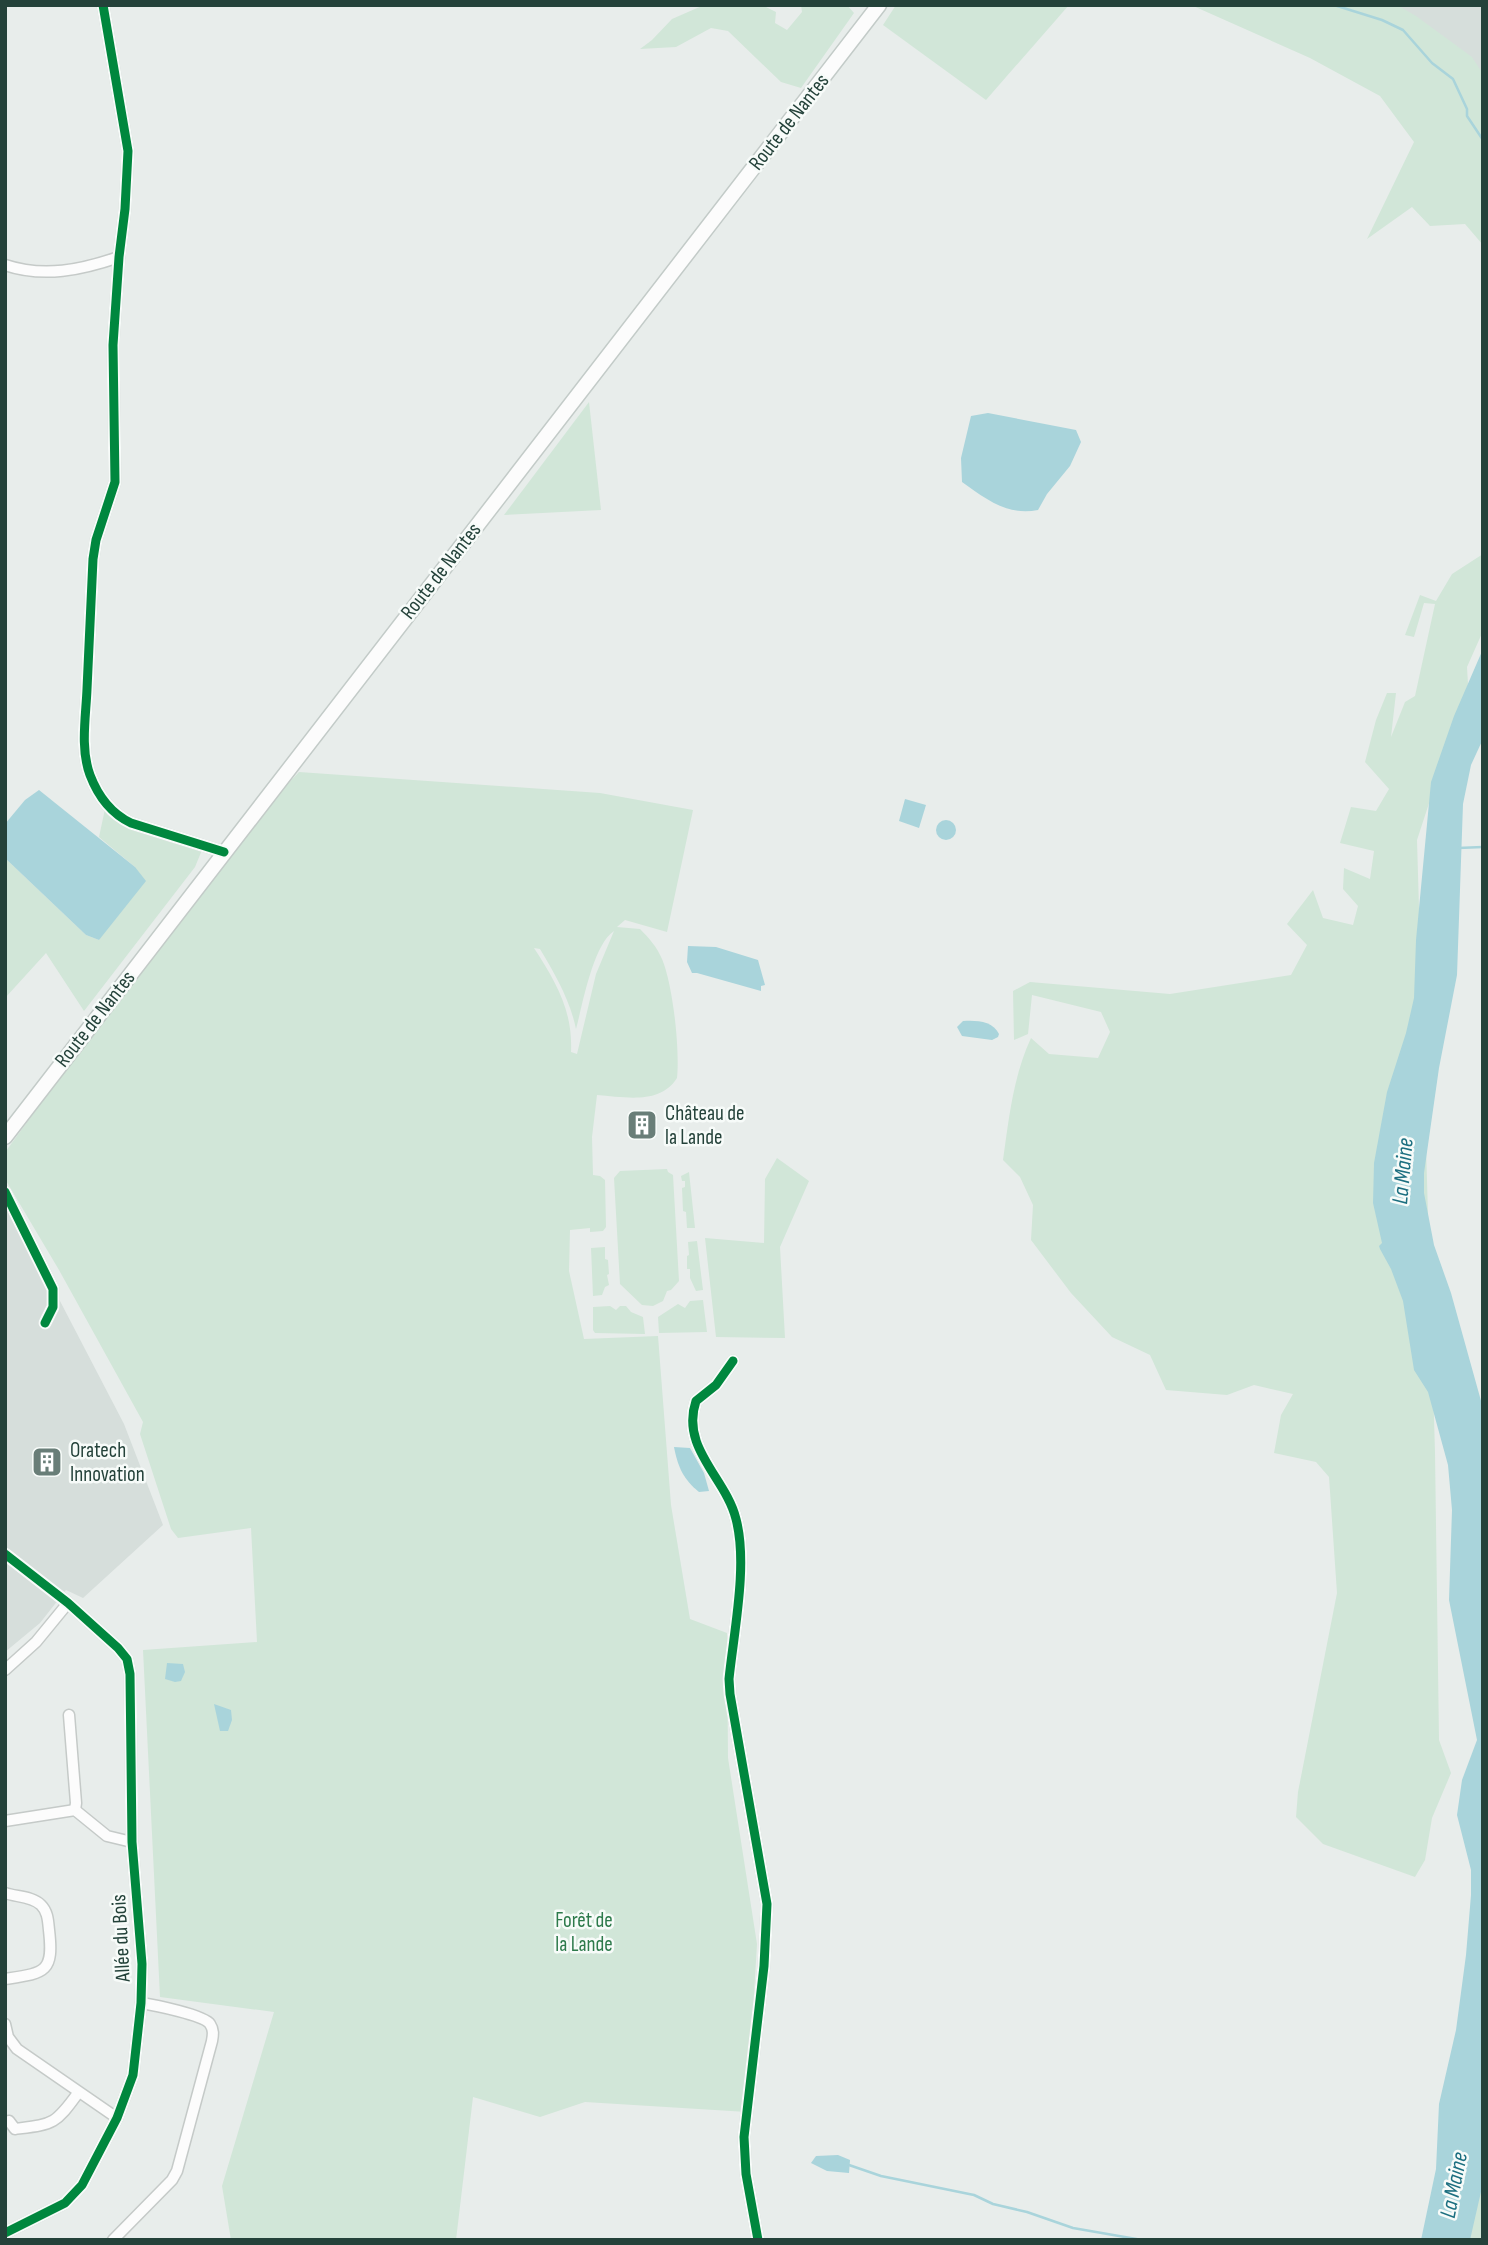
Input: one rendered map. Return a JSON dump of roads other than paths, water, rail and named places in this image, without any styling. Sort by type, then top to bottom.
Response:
[{"type":"main road","name":"Route de Nantes","points":[[5,1137],[879,5]]},
{"type":"street","points":[[103,5],[128,151],[113,345],[115,482],[96,540],[93,559],[85,728],[87,761],[97,788],[116,816],[224,852]]},
{"type":"street","points":[[6,264],[22,271],[55,273],[119,257]]},
{"type":"street","points":[[5,1192],[53,1289],[53,1307],[45,1323]]},
{"type":"street","points":[[733,1361],[716,1385],[698,1399],[694,1407],[693,1424],[696,1444],[730,1502],[740,1534],[740,1572],[729,1679],[730,1694],[767,1903],[764,1966],[744,2137],[746,2174],[758,2240]]},
{"type":"street","name":"Allée du Bois","points":[[5,1554],[71,1606],[127,1659],[130,1674],[132,1842],[142,1964],[141,2003],[133,2075],[117,2118],[82,2185],[65,2203],[5,2233]]},
{"type":"street","points":[[5,1671],[71,1606]]},
{"type":"street","points":[[69,1715],[75,1810]]},
{"type":"street","points":[[5,1821],[75,1810],[107,1836],[132,1842]]},
{"type":"street","points":[[5,1893],[38,1902],[43,1907],[47,1914],[51,1951],[50,1961],[37,1974],[5,1979]]},
{"type":"street","points":[[113,2240],[172,2180],[177,2171],[212,2041],[213,2030],[206,2020],[141,2003]]},
{"type":"street","points":[[5,2024],[8,2037],[17,2049],[117,2118]]},
{"type":"street","points":[[9,2121],[15,2129],[49,2124],[62,2115],[78,2093]]},
{"type":"water","points":[[988,413],[1076,430],[1081,442],[1070,466],[1047,494],[1038,510],[1016,511],[997,505],[962,482],[961,458],[971,416]]},
{"type":"water","name":"La Maine","points":[[1483,649],[1483,739],[1471,765],[1463,804],[1457,975],[1439,1068],[1424,1173],[1424,1193],[1434,1245],[1451,1293],[1483,1408],[1483,2183],[1470,2240],[1421,2240],[1436,2169],[1439,2104],[1456,2030],[1466,1955],[1471,1870],[1457,1815],[1462,1780],[1477,1740],[1449,1600],[1452,1510],[1448,1465],[1428,1392],[1414,1370],[1403,1301],[1379,1246],[1382,1243],[1373,1203],[1374,1163],[1387,1092],[1414,998],[1416,940],[1431,782],[1454,716]]},
{"type":"water","points":[[39,790],[135,867],[146,881],[99,940],[86,935],[5,858],[5,824],[25,800]]},
{"type":"water","points":[[905,799],[926,805],[919,828],[899,821]]},
{"type":"water","points":[[946,820],[953,823],[956,830],[953,837],[946,840],[939,837],[936,830],[939,823]]},
{"type":"water","points":[[688,946],[716,947],[758,960],[765,985],[761,986],[761,991],[692,973],[687,962]]},
{"type":"water","points":[[963,1021],[979,1021],[993,1026],[999,1034],[998,1037],[992,1040],[962,1036],[957,1027]]},
{"type":"water","points":[[674,1447],[690,1448],[704,1473],[709,1491],[699,1492],[685,1477],[679,1467]]},
{"type":"water","points":[[167,1663],[183,1664],[185,1672],[181,1681],[165,1679]]},
{"type":"water","points":[[214,1704],[231,1710],[232,1720],[228,1731],[220,1731]]},
{"type":"water","points":[[838,2155],[850,2160],[849,2173],[827,2171],[811,2163],[816,2156]]},
{"type":"waterway","points":[[1334,5],[1382,20],[1403,30],[1432,63],[1453,79],[1467,109],[1467,116],[1483,140]]},
{"type":"waterway","points":[[1458,848],[1483,847]]},
{"type":"waterway","points":[[849,2165],[881,2176],[974,2195],[993,2204],[1027,2212],[1073,2228],[1142,2240]]},
{"type":"place","name":"Château de la Lande","points":[[642,1125]]},
{"type":"place","name":"Oratech Innovation","points":[[47,1462]]},
{"type":"park label","name":"Forêt de la Lande","points":[[584,1932]]}]
